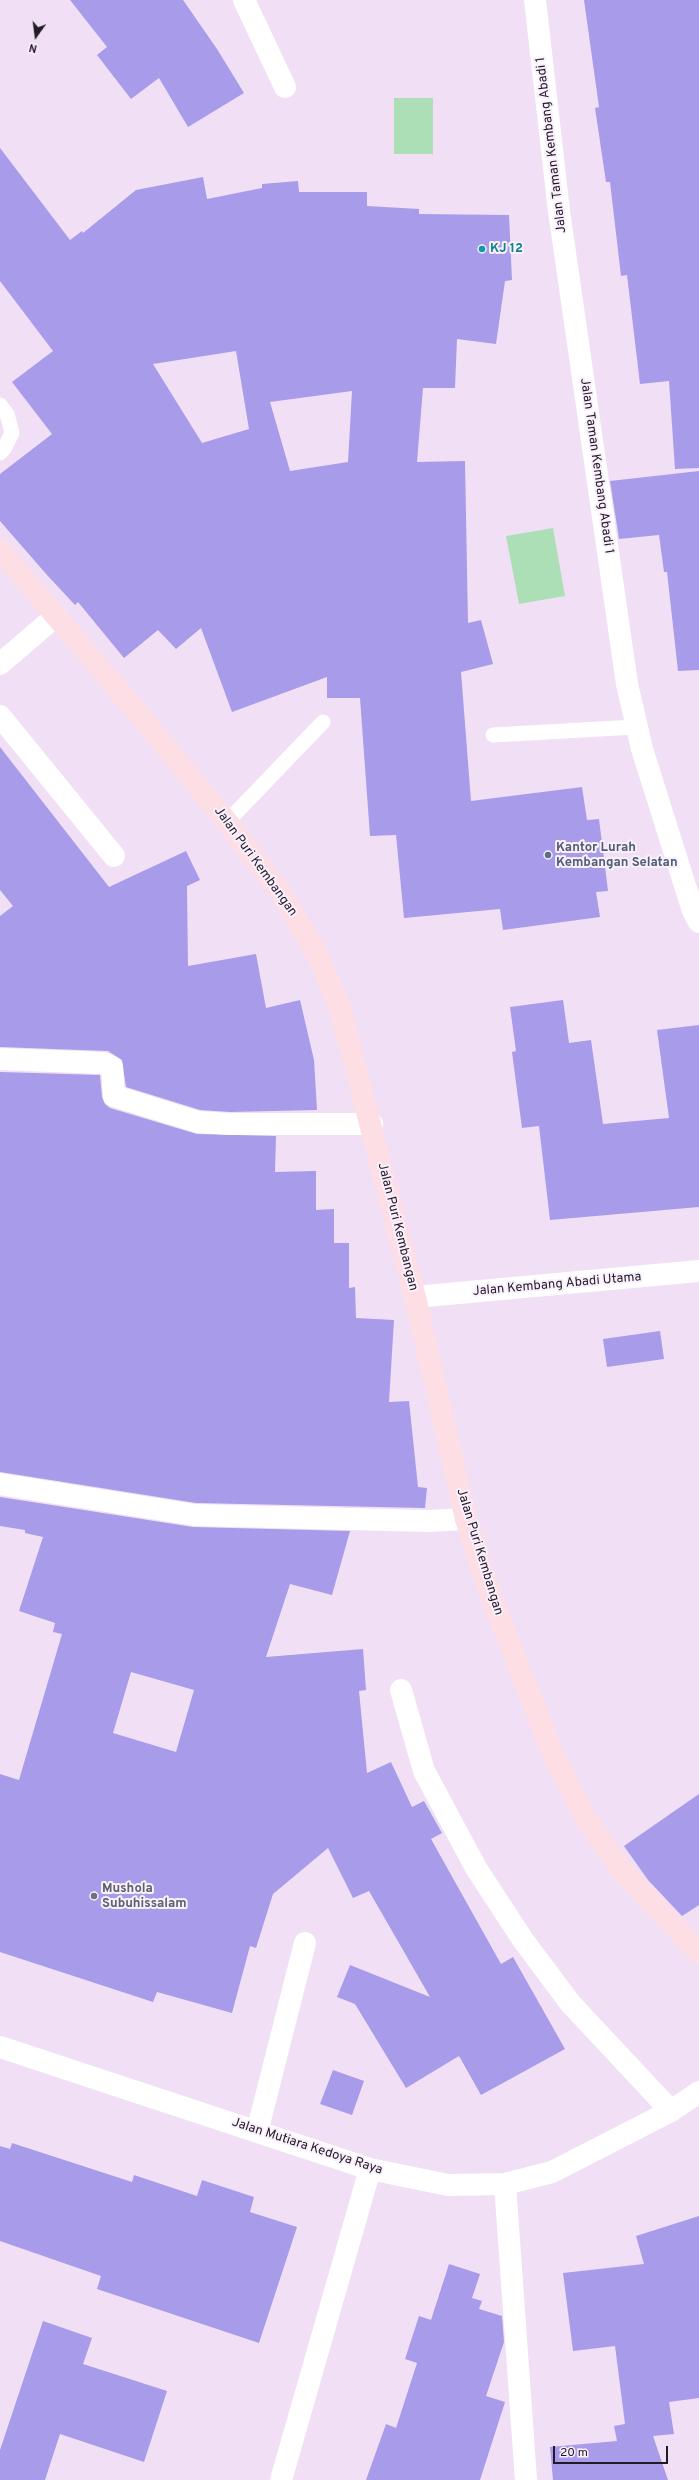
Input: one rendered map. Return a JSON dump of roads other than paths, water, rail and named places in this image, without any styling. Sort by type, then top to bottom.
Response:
[{"type":"main road","name":"Jalan Puri Kembangan","points":[[0,550],[227,822],[280,892],[314,948],[339,1004],[372,1124],[415,1297],[466,1519],[492,1598],[556,1759],[586,1818],[622,1871],[699,1953]]},
{"type":"street","points":[[244,0],[285,87]]},
{"type":"street","name":"Jalan Taman Kembang Abadi 1","points":[[535,0],[559,211],[627,684],[636,727],[692,912],[699,922]]},
{"type":"street","points":[[0,664],[56,616]]},
{"type":"street","points":[[0,716],[114,856]]},
{"type":"street","points":[[0,1059],[103,1062],[112,1067],[114,1096],[198,1122],[230,1124],[372,1124]]},
{"type":"street","name":"Jalan Kembang Abadi Utama","points":[[415,1297],[699,1271]]},
{"type":"street","points":[[0,1484],[195,1515],[420,1521],[466,1519]]},
{"type":"street","points":[[401,1690],[424,1771],[476,1868],[524,1940],[570,2003],[671,2110]]},
{"type":"street","points":[[257,2132],[305,1943]]},
{"type":"street","name":"Jalan Mutiara Kedoya Raya","points":[[0,2047],[370,2170],[448,2185],[505,2184],[552,2172],[671,2110],[699,2092]]},
{"type":"street","points":[[281,2480],[370,2170]]},
{"type":"street","points":[[505,2184],[526,2480]]},
{"type":"lane","points":[[0,405],[7,414],[12,433],[4,449],[0,453]]},
{"type":"lane","points":[[227,822],[323,722]]},
{"type":"lane","points":[[493,735],[636,727]]},
{"type":"place","name":"KJ 12","points":[[482,249]]},
{"type":"place","name":"Kantor Lurah Kembangan Selatan","points":[[548,855]]},
{"type":"place","name":"Mushola Subuhissalam","points":[[94,1896]]}]
